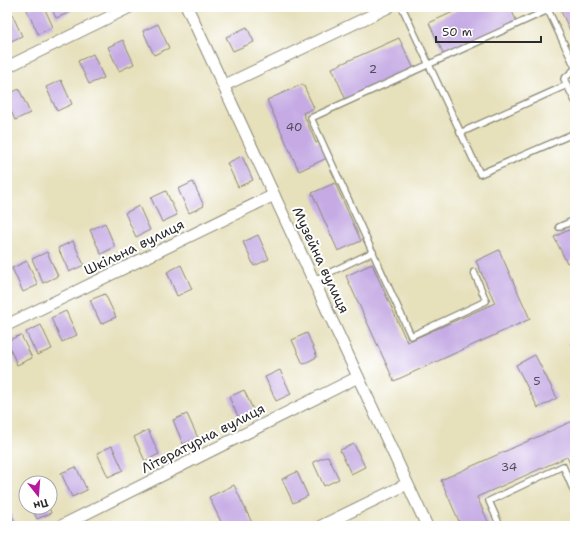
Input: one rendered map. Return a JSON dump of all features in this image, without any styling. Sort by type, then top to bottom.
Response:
[{"type":"street","points":[[7,67],[130,7]]},
{"type":"street","name":"Музейна вулиця","points":[[187,7],[225,85],[274,195],[427,526]]},
{"type":"street","points":[[225,85],[389,7]]},
{"type":"street","name":"Шкільна вулиця","points":[[7,325],[274,195]]},
{"type":"street","name":"Літературна вулиця","points":[[61,526],[358,377]]},
{"type":"street","points":[[320,526],[407,484]]},
{"type":"lane","points":[[402,7],[480,174],[575,133]]},
{"type":"lane","points":[[474,272],[486,301],[411,336],[310,118],[548,10],[575,68],[564,80],[575,102]]},
{"type":"lane","points":[[460,133],[567,85]]},
{"type":"lane","points":[[559,227],[575,220]]},
{"type":"lane","points":[[314,280],[373,252]]},
{"type":"lane","points":[[500,526],[489,501],[562,466],[575,494]]},
{"type":"building","points":[[33,7],[44,7],[53,27],[38,34],[27,10]]},
{"type":"building","points":[[51,7],[69,7],[71,12],[56,18]]},
{"type":"building","points":[[464,7],[510,7],[517,22],[444,55],[429,23]]},
{"type":"building","points":[[559,7],[575,7],[575,40],[567,24]]},
{"type":"building","points":[[11,12],[22,36],[7,43],[7,14]]},
{"type":"building","points":[[158,24],[169,48],[154,55],[143,31]]},
{"type":"building","points":[[247,27],[254,42],[233,51],[226,37]]},
{"type":"building","points":[[399,38],[414,69],[346,100],[332,68]]},
{"type":"building","points":[[123,40],[134,64],[119,71],[108,47]]},
{"type":"building","points":[[93,54],[104,78],[89,84],[78,61]]},
{"type":"building","points":[[61,80],[72,104],[57,111],[46,87]]},
{"type":"building","points":[[303,84],[314,108],[303,113],[316,143],[320,141],[327,158],[299,171],[267,100]]},
{"type":"building","points":[[19,89],[30,113],[15,120],[7,102],[7,95]]},
{"type":"building","points":[[242,156],[253,180],[238,187],[227,163]]},
{"type":"building","points":[[193,182],[204,206],[189,213],[178,189]]},
{"type":"building","points":[[335,183],[361,241],[338,251],[312,193]]},
{"type":"building","points":[[166,191],[177,215],[162,222],[151,198]]},
{"type":"building","points":[[139,206],[150,230],[136,237],[125,213]]},
{"type":"building","points":[[105,223],[115,247],[101,254],[90,230]]},
{"type":"building","points":[[575,227],[575,259],[567,263],[554,237]]},
{"type":"building","points":[[258,235],[269,259],[254,266],[243,242]]},
{"type":"building","points":[[73,241],[84,265],[69,272],[58,248]]},
{"type":"building","points":[[499,250],[530,319],[394,381],[346,276],[372,264],[407,342],[495,303],[476,261]]},
{"type":"building","points":[[47,252],[58,276],[43,283],[32,259]]},
{"type":"building","points":[[27,261],[38,285],[23,292],[12,268]]},
{"type":"building","points":[[181,265],[192,289],[177,296],[167,272]]},
{"type":"building","points":[[105,294],[116,317],[101,324],[90,300]]},
{"type":"building","points":[[66,311],[77,335],[62,342],[51,318]]},
{"type":"building","points":[[41,325],[52,349],[37,355],[26,332]]},
{"type":"building","points":[[307,333],[317,357],[303,364],[292,340]]},
{"type":"building","points":[[21,335],[32,358],[17,365],[7,341]]},
{"type":"building","points":[[575,340],[575,352],[571,342]]},
{"type":"building","points":[[535,355],[557,398],[538,408],[516,365]]},
{"type":"building","points":[[280,370],[291,394],[276,401],[265,377]]},
{"type":"building","points":[[244,390],[255,414],[240,421],[229,397]]},
{"type":"building","points":[[187,414],[198,438],[183,444],[173,420]]},
{"type":"building","points":[[575,420],[575,476],[567,457],[477,497],[490,526],[461,526],[441,480]]},
{"type":"building","points":[[148,430],[159,454],[145,461],[134,437]]},
{"type":"building","points":[[354,444],[365,467],[351,474],[340,450]]},
{"type":"building","points":[[112,446],[123,470],[108,477],[97,453]]},
{"type":"building","points":[[328,456],[339,479],[324,486],[313,462]]},
{"type":"building","points":[[76,467],[87,490],[72,497],[61,473]]},
{"type":"building","points":[[297,472],[308,496],[293,503],[282,479]]},
{"type":"building","points":[[234,485],[253,525],[252,526],[223,526],[209,497]]},
{"type":"building","points":[[7,505],[17,526],[7,526]]},
{"type":"building","points":[[35,515],[46,515],[37,519]]}]
